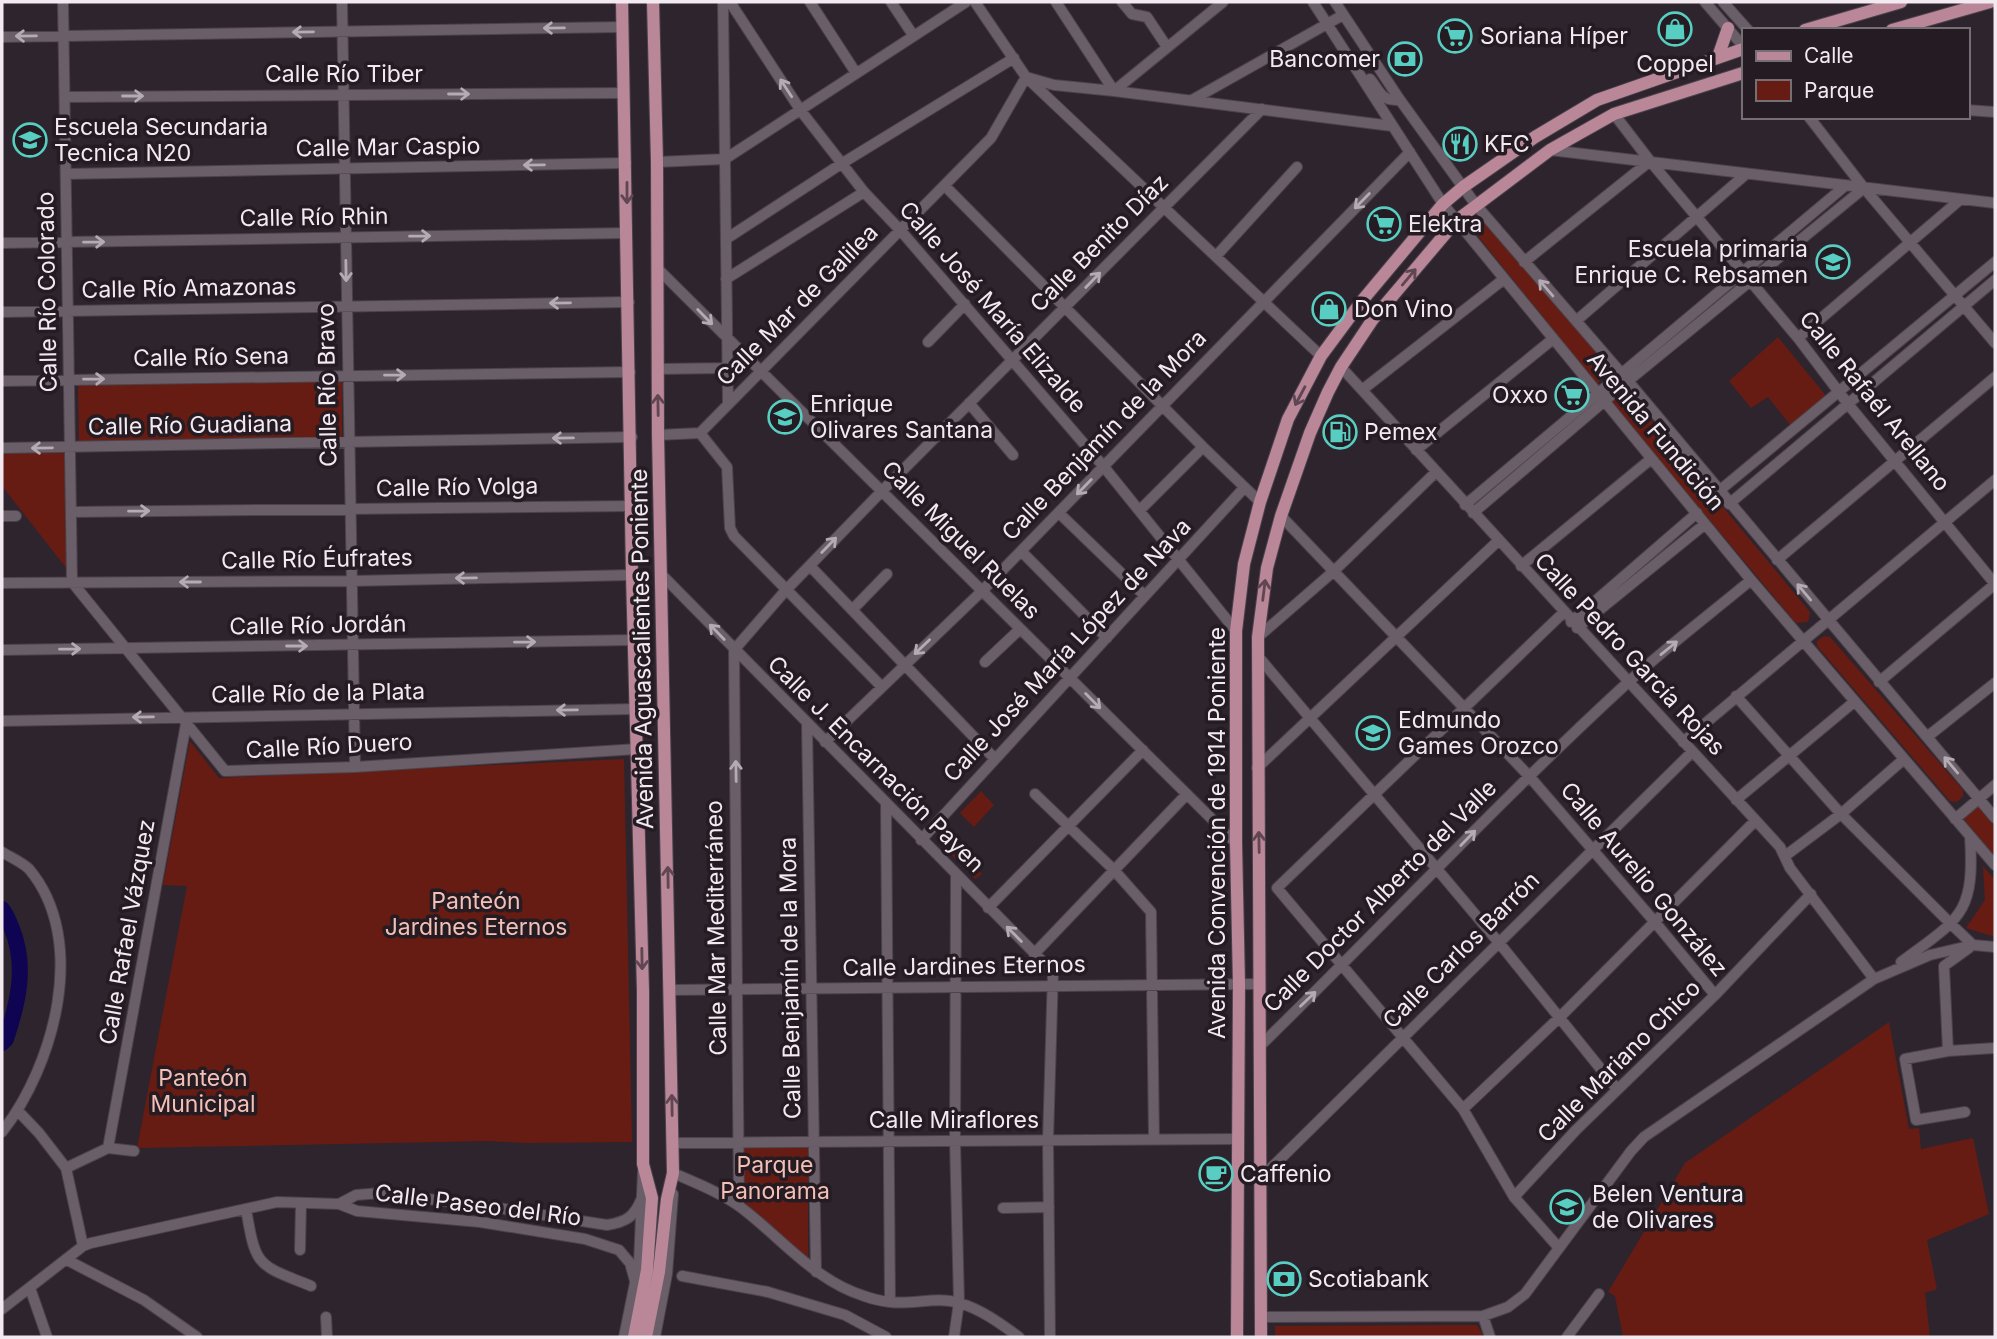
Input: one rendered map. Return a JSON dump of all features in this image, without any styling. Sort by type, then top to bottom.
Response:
[{"type":"main road","name":"Avenida Aguascalientes Poniente","points":[[622,2],[643,1001],[643,1164],[652,1198],[648,1270],[634,1337]]},
{"type":"main road","name":"Avenida Aguascalientes Poniente","points":[[625,125],[631,114],[629,2]]},
{"type":"main road","name":"Avenida Aguascalientes Poniente","points":[[645,2],[650,113],[656,125]]},
{"type":"main road","name":"Avenida Aguascalientes Poniente","points":[[646,1337],[659,1272],[667,1199],[673,1173],[658,435],[657,162],[653,2]]},
{"type":"main road","points":[[1812,28],[1901,2]]},
{"type":"main road","points":[[1899,28],[1990,2]]},
{"type":"main road","points":[[1718,57],[1728,28]]},
{"type":"main road","name":"Avenida Convención de 1914 Poniente","points":[[1237,1337],[1236,1139],[1239,985],[1236,631],[1244,564],[1260,502],[1288,419],[1321,356],[1361,302],[1443,204],[1463,187],[1535,136],[1597,100],[1742,47]]},
{"type":"main road","name":"Avenida Convención de 1914 Poniente","points":[[1261,1337],[1257,655],[1267,568],[1310,433],[1341,367],[1373,319],[1457,220],[1550,150],[1614,114],[1742,73]]},
{"type":"street","name":"Calle Río Colorado","points":[[64,2],[72,582]]},
{"type":"street","name":"Calle Río Bravo","points":[[342,2],[355,767]]},
{"type":"street","points":[[723,2],[728,404]]},
{"type":"street","name":"Calle José María Elizalde","points":[[730,2],[801,111],[863,192],[965,304],[1104,467],[1180,558],[1236,631]]},
{"type":"street","points":[[810,2],[856,73]]},
{"type":"street","points":[[891,2],[913,35]]},
{"type":"street","points":[[657,162],[725,159],[966,2]]},
{"type":"street","points":[[975,2],[1026,77],[1321,356]]},
{"type":"street","points":[[1056,2],[1114,90]]},
{"type":"street","points":[[1122,2],[1132,14],[1147,17],[1167,47]]},
{"type":"street","points":[[1114,90],[1223,2]]},
{"type":"street","name":"Avenida Fundición","points":[[1313,2],[1443,204],[1751,580],[1995,865]]},
{"type":"street","name":"Avenida Fundición","points":[[1335,2],[1400,100],[1476,205],[1995,818]]},
{"type":"street","points":[[1705,2],[1742,46]]},
{"type":"street","points":[[1723,2],[1746,28]]},
{"type":"street","points":[[1192,100],[1343,15]]},
{"type":"street","points":[[2,37],[623,27]]},
{"type":"street","points":[[726,239],[841,164],[1014,58]]},
{"type":"street","points":[[1356,69],[1372,81],[1384,98],[1390,101],[1400,100]]},
{"type":"street","points":[[1026,77],[1064,87],[1114,90],[1392,126]]},
{"type":"street","name":"Calle Mar de Galilea","points":[[700,433],[991,138],[1026,77]]},
{"type":"street","name":"Calle Río Tiber","points":[[65,97],[624,93]]},
{"type":"street","name":"Calle Benito Díaz","points":[[734,650],[786,590],[882,491],[1262,109]]},
{"type":"street","points":[[1969,110],[1995,112]]},
{"type":"street","name":"Calle Rafaél Arellano","points":[[1614,114],[1650,162],[1798,338],[1848,404],[1995,584]]},
{"type":"street","points":[[1811,119],[1864,188],[1995,343]]},
{"type":"street","points":[[1550,150],[1995,203]]},
{"type":"street","name":"Calle Benjamín de la Mora","points":[[825,742],[982,591],[1410,152]]},
{"type":"street","points":[[1524,262],[1650,162]]},
{"type":"street","name":"Calle Mar Caspio","points":[[66,174],[626,163]]},
{"type":"street","points":[[1217,255],[1297,167]]},
{"type":"street","points":[[1576,321],[1745,174]]},
{"type":"street","points":[[945,186],[1260,502]]},
{"type":"street","points":[[1746,276],[1844,186]]},
{"type":"street","points":[[1469,509],[1597,392],[1624,377],[1746,276],[1864,188]]},
{"type":"street","points":[[726,279],[863,192]]},
{"type":"street","points":[[1798,338],[1961,199]]},
{"type":"street","name":"Calle Río Rhin","points":[[2,243],[627,233]]},
{"type":"street","points":[[1719,491],[1995,262]]},
{"type":"street","name":"Calle Miguel Ruelas","points":[[657,268],[1236,843]]},
{"type":"street","points":[[1362,390],[1504,279]]},
{"type":"street","points":[[1729,504],[1995,280]]},
{"type":"street","name":"Calle Río Amazonas","points":[[2,312],[629,302]]},
{"type":"street","points":[[928,342],[965,304]]},
{"type":"street","points":[[1416,450],[1553,339]]},
{"type":"street","name":"Calle Pedro García Rojas","points":[[1341,367],[1780,848],[1874,979]]},
{"type":"street","points":[[658,369],[727,368]]},
{"type":"street","name":"Calle Río Sena","points":[[2,381],[630,372]]},
{"type":"street","points":[[1469,509],[1604,402],[1624,377]]},
{"type":"street","points":[[1777,561],[1995,377]]},
{"type":"street","points":[[969,403],[1013,455]]},
{"type":"street","points":[[658,435],[700,433],[727,467],[730,528],[734,536],[881,686]]},
{"type":"street","name":"Calle Río Guadiana","points":[[2,448],[632,437]]},
{"type":"street","points":[[1140,510],[1203,447]]},
{"type":"street","points":[[1521,566],[1651,459]]},
{"type":"street","points":[[1258,637],[1334,571],[1436,472]]},
{"type":"street","points":[[1683,742],[1995,480]]},
{"type":"street","name":"Calle José María López de Nava","points":[[921,840],[1244,488]]},
{"type":"street","name":"Calle Río Volga","points":[[71,512],[633,506]]},
{"type":"street","points":[[1059,513],[1144,596]]},
{"type":"street","points":[[1574,625],[1697,513]]},
{"type":"street","points":[[2,516],[16,516]]},
{"type":"street","name":"Calle Aurelio González","points":[[1282,516],[1529,776],[1715,995]]},
{"type":"street","points":[[1574,625],[1705,524]]},
{"type":"street","points":[[1257,768],[1498,541]]},
{"type":"street","points":[[1021,551],[1107,638]]},
{"type":"street","points":[[810,566],[995,759]]},
{"type":"street","name":"Calle J. Encarnación Payen","points":[[661,574],[1053,972],[1052,986]]},
{"type":"street","points":[[852,610],[887,574]]},
{"type":"street","name":"Calle Río Éufrates","points":[[2,583],[352,581],[632,575]]},
{"type":"street","name":"Calle Doctor Alberto del Valle","points":[[1259,1047],[1529,776],[1627,683],[1751,580]]},
{"type":"street","name":"Calle Río Duero","points":[[72,582],[225,771],[355,767],[637,749]]},
{"type":"street","points":[[1879,682],[1995,584]]},
{"type":"street","points":[[1260,889],[1277,888],[1563,613]]},
{"type":"street","points":[[985,662],[1020,629]]},
{"type":"street","name":"Calle Río Jordán","points":[[2,650],[634,640]]},
{"type":"street","name":"Calle Mar Mediterráneo","points":[[734,650],[739,1206]]},
{"type":"street","points":[[1257,655],[1438,869],[1617,1089]]},
{"type":"street","points":[[1927,737],[1995,683]]},
{"type":"street","points":[[1736,696],[1841,814],[1973,945]]},
{"type":"street","points":[[1736,800],[1854,702]]},
{"type":"street","name":"Calle Río de la Plata","points":[[2,721],[183,720],[354,713],[635,709]]},
{"type":"street","name":"Calle Rafael Vázquez","points":[[108,1148],[183,720]]},
{"type":"street","name":"Calle Benjamín de la Mora","points":[[807,724],[816,1272]]},
{"type":"street","points":[[988,908],[1143,750]]},
{"type":"street","name":"Calle Carlos Barrón","points":[[1260,1179],[1692,752]]},
{"type":"street","points":[[1784,856],[1841,814],[1904,759]]},
{"type":"street","points":[[1955,818],[1995,785]]},
{"type":"street","points":[[1035,794],[1114,870],[1152,912],[1154,1139]]},
{"type":"street","points":[[1034,954],[1187,794]]},
{"type":"street","points":[[886,804],[890,1302]]},
{"type":"street","points":[[1463,1109],[1560,1017],[1755,821]]},
{"type":"street","points":[[1887,972],[1951,925],[1967,901],[1972,863],[1970,836]]},
{"type":"street","points":[[2,852],[27,867],[47,897],[58,936],[61,983],[56,1017],[36,1072],[18,1111],[2,1132]]},
{"type":"street","points":[[954,1337],[958,1302],[955,1141],[956,876]]},
{"type":"street","points":[[1277,888],[1463,1109],[1514,1197],[1559,1248]]},
{"type":"street","name":"Calle Mariano Chico","points":[[1514,1197],[1617,1089],[1715,995],[1811,894]]},
{"type":"street","points":[[1948,1051],[1944,966],[1973,945]]},
{"type":"street","points":[[1261,1317],[1483,1316],[1515,1303],[1644,1137],[1874,979],[1930,955],[1973,945],[1995,947]]},
{"type":"street","name":"Calle Jardines Eternos","points":[[670,990],[1259,984]]},
{"type":"street","points":[[1050,1337],[1048,1140],[1052,986]]},
{"type":"street","points":[[1965,1112],[1916,1120],[1905,1059],[1948,1051],[1995,1048]]},
{"type":"street","points":[[18,1111],[66,1168],[83,1246]]},
{"type":"street","name":"Calle Miraflores","points":[[673,1143],[1236,1139]]},
{"type":"street","points":[[66,1168],[108,1148],[134,1151]]},
{"type":"street","name":"Avenida Aguascalientes Poniente","points":[[624,1337],[641,1237],[643,1164]]},
{"type":"street","points":[[673,1173],[709,1188],[739,1206],[816,1272],[863,1296],[890,1302],[958,1302],[982,1313],[1019,1337]]},
{"type":"street","name":"Avenida Aguascalientes Poniente","points":[[655,1337],[667,1274],[673,1173]]},
{"type":"street","name":"Calle Paseo del Río","points":[[339,1204],[356,1195],[380,1194],[492,1207],[607,1225],[622,1223],[636,1214],[641,1200]]},
{"type":"street","name":"Calle Paseo del Río","points":[[2,1309],[83,1246],[277,1202],[339,1204],[356,1211],[480,1222],[596,1242],[619,1250],[630,1263],[635,1280]]},
{"type":"street","points":[[300,1250],[301,1203]]},
{"type":"street","points":[[1003,1208],[1049,1206]]},
{"type":"street","points":[[246,1209],[258,1260],[267,1268],[311,1286]]},
{"type":"street","points":[[67,1259],[144,1300],[197,1337]]},
{"type":"street","points":[[682,1276],[768,1292],[845,1315],[886,1337]]},
{"type":"street","points":[[30,1288],[47,1337]]},
{"type":"street","points":[[1570,1335],[1599,1294]]},
{"type":"street","points":[[1483,1316],[1490,1337]]},
{"type":"street","points":[[326,1317],[327,1337]]},
{"type":"green space","points":[[1482,215],[1612,371],[1597,384],[1469,225]]},
{"type":"green space","points":[[1778,337],[1827,397],[1791,426],[1768,397],[1751,408],[1729,381]]},
{"type":"green space","points":[[342,379],[342,440],[79,442],[78,385]]},
{"type":"green space","points":[[1626,390],[1810,612],[1808,622],[1796,623],[1611,402]]},
{"type":"green space","points":[[67,452],[67,569],[2,486],[2,453]]},
{"type":"green space","points":[[1824,636],[1830,637],[1963,790],[1963,796],[1957,802],[1950,801],[1817,646],[1817,641]]},
{"type":"green space","name":"Panteón Jardines Eternos","points":[[190,741],[219,778],[624,759],[632,1142],[488,1141],[137,1148],[187,886],[163,885]]},
{"type":"green space","points":[[981,791],[994,805],[974,827],[960,813]]},
{"type":"green space","points":[[1978,805],[1995,827],[1995,856],[1963,818]]},
{"type":"green space","points":[[950,844],[982,874],[975,879],[945,848]]},
{"type":"green space","points":[[1983,866],[1995,880],[1995,937],[1966,928],[1985,900]]},
{"type":"green space","points":[[1889,1022],[1909,1129],[1919,1128],[1921,1149],[1973,1138],[1989,1214],[1927,1240],[1937,1289],[1925,1293],[1930,1337],[1623,1337],[1615,1296],[1608,1292],[1685,1163]]},
{"type":"green space","name":"Parque Panorama","points":[[744,1145],[808,1146],[808,1261],[744,1204]]},
{"type":"green space","points":[[1477,1325],[1484,1337],[1275,1337],[1275,1326]]},
{"type":"waterway","points":[[2,909],[17,943],[20,971],[14,1012],[6,1039],[2,1043]]},
{"type":"place","name":"Coppel","points":[[1675,29]]},
{"type":"place","name":"Soriana Híper","points":[[1455,36]]},
{"type":"place","name":"Bancomer","points":[[1405,59]]},
{"type":"place","name":"Escuela Secundaria Tecnica N20","points":[[30,140]]},
{"type":"place","name":"KFC","points":[[1460,144]]},
{"type":"place","name":"Elektra","points":[[1384,224]]},
{"type":"place","name":"Escuela primaria Enrique C. Rebsamen","points":[[1833,262]]},
{"type":"place","name":"Don Vino","points":[[1329,309]]},
{"type":"place","name":"Oxxo","points":[[1572,395]]},
{"type":"place","name":"Enrique Olivares Santana","points":[[785,417]]},
{"type":"place","name":"Pemex","points":[[1340,432]]},
{"type":"place","name":"Edmundo Games Orozco","points":[[1373,733]]},
{"type":"place","name":"Caffenio","points":[[1216,1174]]},
{"type":"place","name":"Belen Ventura de Olivares","points":[[1567,1207]]},
{"type":"place","name":"Scotiabank","points":[[1284,1279]]},
{"type":"park label","name":"Panteón Municipal","points":[[203,1091]]}]
